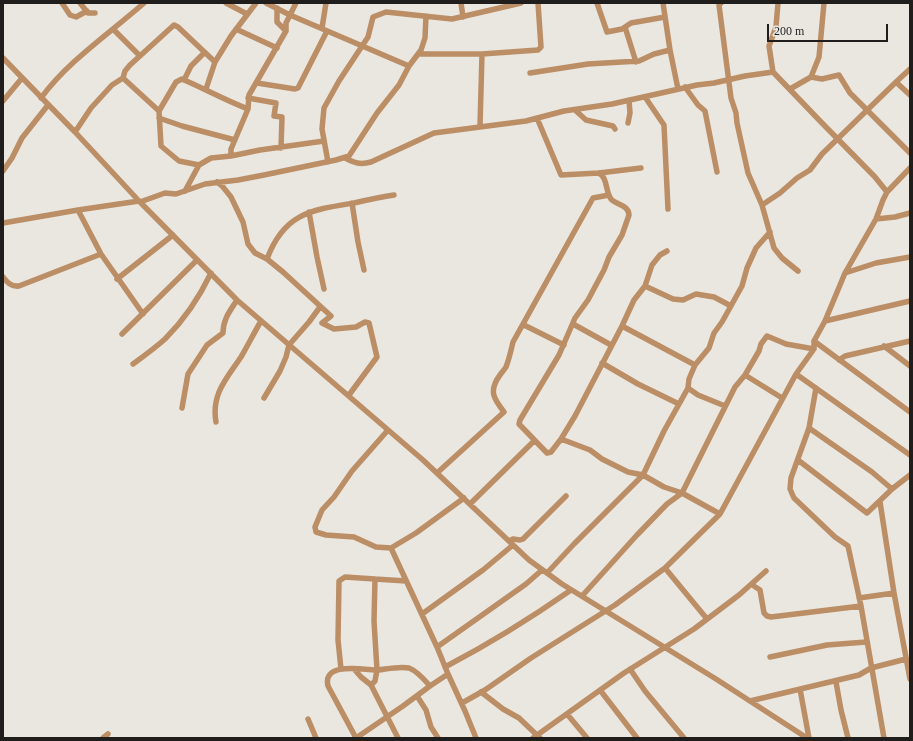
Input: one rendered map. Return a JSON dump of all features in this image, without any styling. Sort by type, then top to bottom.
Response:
[{"type":"street","points":[[62,3],[70,15],[76,17],[87,11]]},
{"type":"street","points":[[80,3],[88,13],[95,13]]},
{"type":"street","points":[[41,98],[83,54],[144,3]]},
{"type":"street","points":[[226,3],[247,14]]},
{"type":"street","points":[[206,89],[215,62],[236,29],[256,3]]},
{"type":"street","points":[[266,3],[324,30],[409,66]]},
{"type":"street","points":[[230,156],[231,149],[248,109],[248,98],[286,31],[286,23],[296,3]]},
{"type":"street","points":[[257,83],[295,89],[298,88],[324,30],[326,3]]},
{"type":"street","points":[[461,3],[463,17]]},
{"type":"street","points":[[328,162],[322,129],[324,108],[339,81],[368,37],[373,17],[386,12],[452,19],[521,3]]},
{"type":"street","points":[[418,54],[482,54],[538,50],[541,47],[538,3]]},
{"type":"street","points":[[597,3],[607,32],[622,29],[631,23],[665,17]]},
{"type":"street","points":[[663,3],[678,89]]},
{"type":"street","points":[[721,3],[719,5],[731,98],[736,113],[748,173],[762,205],[774,248],[779,255],[798,271]]},
{"type":"street","points":[[778,3],[776,27],[770,46],[773,72],[876,177],[888,192]]},
{"type":"street","points":[[790,89],[811,77],[819,57],[824,3]]},
{"type":"street","points":[[277,8],[277,22],[286,31]]},
{"type":"street","points":[[3,223],[78,210],[140,202],[165,193],[176,194],[205,184],[238,180],[345,158],[353,152],[377,113],[404,77],[409,66],[424,45],[426,16]]},
{"type":"street","points":[[75,132],[92,108],[112,85],[123,78],[125,71],[139,55],[174,25],[215,62]]},
{"type":"street","points":[[625,27],[636,62]]},
{"type":"street","points":[[113,29],[139,55]]},
{"type":"street","points":[[236,29],[277,48]]},
{"type":"street","points":[[530,73],[588,64],[636,62],[654,54],[670,50]]},
{"type":"street","points":[[184,80],[191,66],[204,53]]},
{"type":"street","points":[[480,126],[482,54]]},
{"type":"street","points":[[3,58],[140,202],[237,300],[349,395],[437,473],[511,543],[542,570],[571,590],[716,679],[808,738]]},
{"type":"street","points":[[762,205],[810,170],[816,160],[910,69]]},
{"type":"street","points":[[345,158],[356,164],[364,164],[434,133],[526,121],[645,97],[705,83],[714,83],[728,79],[773,72]]},
{"type":"street","points":[[811,77],[822,79],[839,75],[850,93],[910,154]]},
{"type":"street","points":[[3,101],[22,78]]},
{"type":"street","points":[[123,78],[159,111]]},
{"type":"street","points":[[199,165],[179,161],[162,149],[160,144],[159,111],[176,82],[179,80],[184,80],[206,89],[222,99],[248,109]]},
{"type":"street","points":[[896,82],[910,95]]},
{"type":"street","points":[[686,88],[698,105],[705,111],[717,172]]},
{"type":"street","points":[[645,97],[664,125],[668,208]]},
{"type":"street","points":[[248,98],[276,104],[274,116],[282,117],[281,148]]},
{"type":"street","points":[[628,124],[630,114],[629,100]]},
{"type":"street","points":[[3,171],[12,158],[22,138],[48,105]]},
{"type":"street","points":[[575,110],[586,120],[613,126],[615,129]]},
{"type":"street","points":[[159,118],[235,140]]},
{"type":"street","points":[[537,118],[561,175],[599,173],[641,168]]},
{"type":"street","points":[[185,191],[199,165],[211,158],[324,141]]},
{"type":"street","points":[[462,703],[606,611],[664,568],[720,514],[782,398],[796,374],[814,349],[814,341],[825,322],[845,272],[876,219],[883,200],[888,192],[910,168]]},
{"type":"street","points":[[599,173],[603,177],[609,195],[614,202],[626,208],[629,211],[629,215],[625,229],[609,257],[604,270],[586,304],[575,318],[564,345],[550,371],[520,420],[519,424],[534,441],[549,453],[561,440],[575,416],[634,300],[645,286],[652,265],[660,255],[667,251]]},
{"type":"street","points":[[217,182],[231,197],[243,222],[248,244],[256,253],[267,259],[331,316],[322,323],[334,328],[356,327],[365,322],[369,323],[377,357],[349,395]]},
{"type":"street","points":[[267,259],[273,242],[290,222],[309,212],[330,206],[394,195]]},
{"type":"street","points":[[437,473],[504,412],[493,397],[496,382],[504,370],[513,342],[524,325],[593,198],[609,195]]},
{"type":"street","points":[[352,203],[364,270]]},
{"type":"street","points":[[78,210],[101,254],[143,314]]},
{"type":"street","points":[[309,212],[324,289]]},
{"type":"street","points":[[876,219],[895,217],[910,213]]},
{"type":"street","points":[[547,573],[643,475],[664,431],[688,388],[688,379],[695,365],[708,348],[714,333],[742,286],[747,268],[756,248],[770,232]]},
{"type":"street","points":[[117,278],[173,235]]},
{"type":"street","points":[[3,277],[10,285],[18,286],[101,254]]},
{"type":"street","points":[[845,272],[876,263],[910,257]]},
{"type":"street","points":[[122,334],[197,260]]},
{"type":"street","points":[[133,364],[165,339],[180,322],[200,296],[211,273]]},
{"type":"street","points":[[645,286],[673,299],[683,300],[696,294],[714,297],[731,306]]},
{"type":"street","points":[[182,408],[188,374],[207,346],[223,333],[225,320],[237,300]]},
{"type":"street","points":[[825,322],[910,302]]},
{"type":"street","points":[[264,398],[280,371],[289,345],[304,329],[320,307]]},
{"type":"street","points":[[216,422],[214,408],[223,383],[241,357],[261,321]]},
{"type":"street","points":[[573,324],[612,344]]},
{"type":"street","points":[[524,325],[564,345]]},
{"type":"street","points":[[622,326],[695,365]]},
{"type":"street","points":[[582,596],[667,504],[682,493],[735,387],[745,375],[759,351],[759,346],[767,336],[786,344],[814,349]]},
{"type":"street","points":[[814,341],[910,412]]},
{"type":"street","points":[[839,360],[845,356],[910,341]]},
{"type":"street","points":[[884,346],[910,366]]},
{"type":"street","points":[[602,363],[638,384],[679,404]]},
{"type":"street","points":[[796,374],[910,455]]},
{"type":"street","points":[[745,375],[782,398]]},
{"type":"street","points":[[688,388],[698,395],[725,406]]},
{"type":"street","points":[[816,388],[809,428],[791,478],[790,489],[794,498],[835,537],[848,546],[861,606],[866,642],[884,738]]},
{"type":"street","points":[[809,428],[872,472],[892,489]]},
{"type":"street","points":[[388,430],[352,471],[322,510],[315,527],[316,532],[321,534],[354,537],[376,547],[391,548],[416,533],[464,498]]},
{"type":"street","points":[[561,440],[590,450],[602,459],[628,472],[643,475],[664,487],[682,493],[720,514]]},
{"type":"street","points":[[470,504],[534,441]]},
{"type":"street","points":[[798,460],[867,513],[892,489],[910,475]]},
{"type":"street","points":[[422,614],[483,570],[511,543],[513,538],[520,540],[523,538],[566,496]]},
{"type":"street","points":[[880,502],[894,593],[910,679]]},
{"type":"street","points":[[391,548],[437,647],[476,738]]},
{"type":"street","points":[[664,568],[707,619]]},
{"type":"street","points":[[437,647],[526,584],[542,570]]},
{"type":"street","points":[[481,692],[503,709],[519,718],[537,737],[630,669],[665,648],[707,619],[740,595],[766,571]]},
{"type":"street","points":[[341,669],[338,640],[339,581],[345,577],[406,581]]},
{"type":"street","points":[[371,685],[375,681],[377,670],[374,621],[375,579]]},
{"type":"street","points":[[753,583],[754,586],[760,590],[764,614],[767,616],[778,617],[861,606]]},
{"type":"street","points":[[445,667],[492,642],[571,590]]},
{"type":"street","points":[[859,598],[894,593]]},
{"type":"street","points":[[770,656],[827,645],[866,642]]},
{"type":"street","points":[[750,702],[800,689],[836,682],[859,675],[871,668],[906,659]]},
{"type":"street","points":[[430,686],[415,671],[408,668],[377,670],[341,669],[330,675],[327,681],[328,686],[356,738],[387,718],[448,674]]},
{"type":"street","points":[[354,669],[371,685],[398,738]]},
{"type":"street","points":[[630,669],[645,691],[684,738]]},
{"type":"street","points":[[836,682],[848,738]]},
{"type":"street","points":[[800,689],[808,738]]},
{"type":"street","points":[[600,690],[637,738]]},
{"type":"street","points":[[417,696],[426,710],[431,727],[438,738]]},
{"type":"street","points":[[567,714],[587,738]]},
{"type":"street","points":[[308,719],[316,738]]}]
